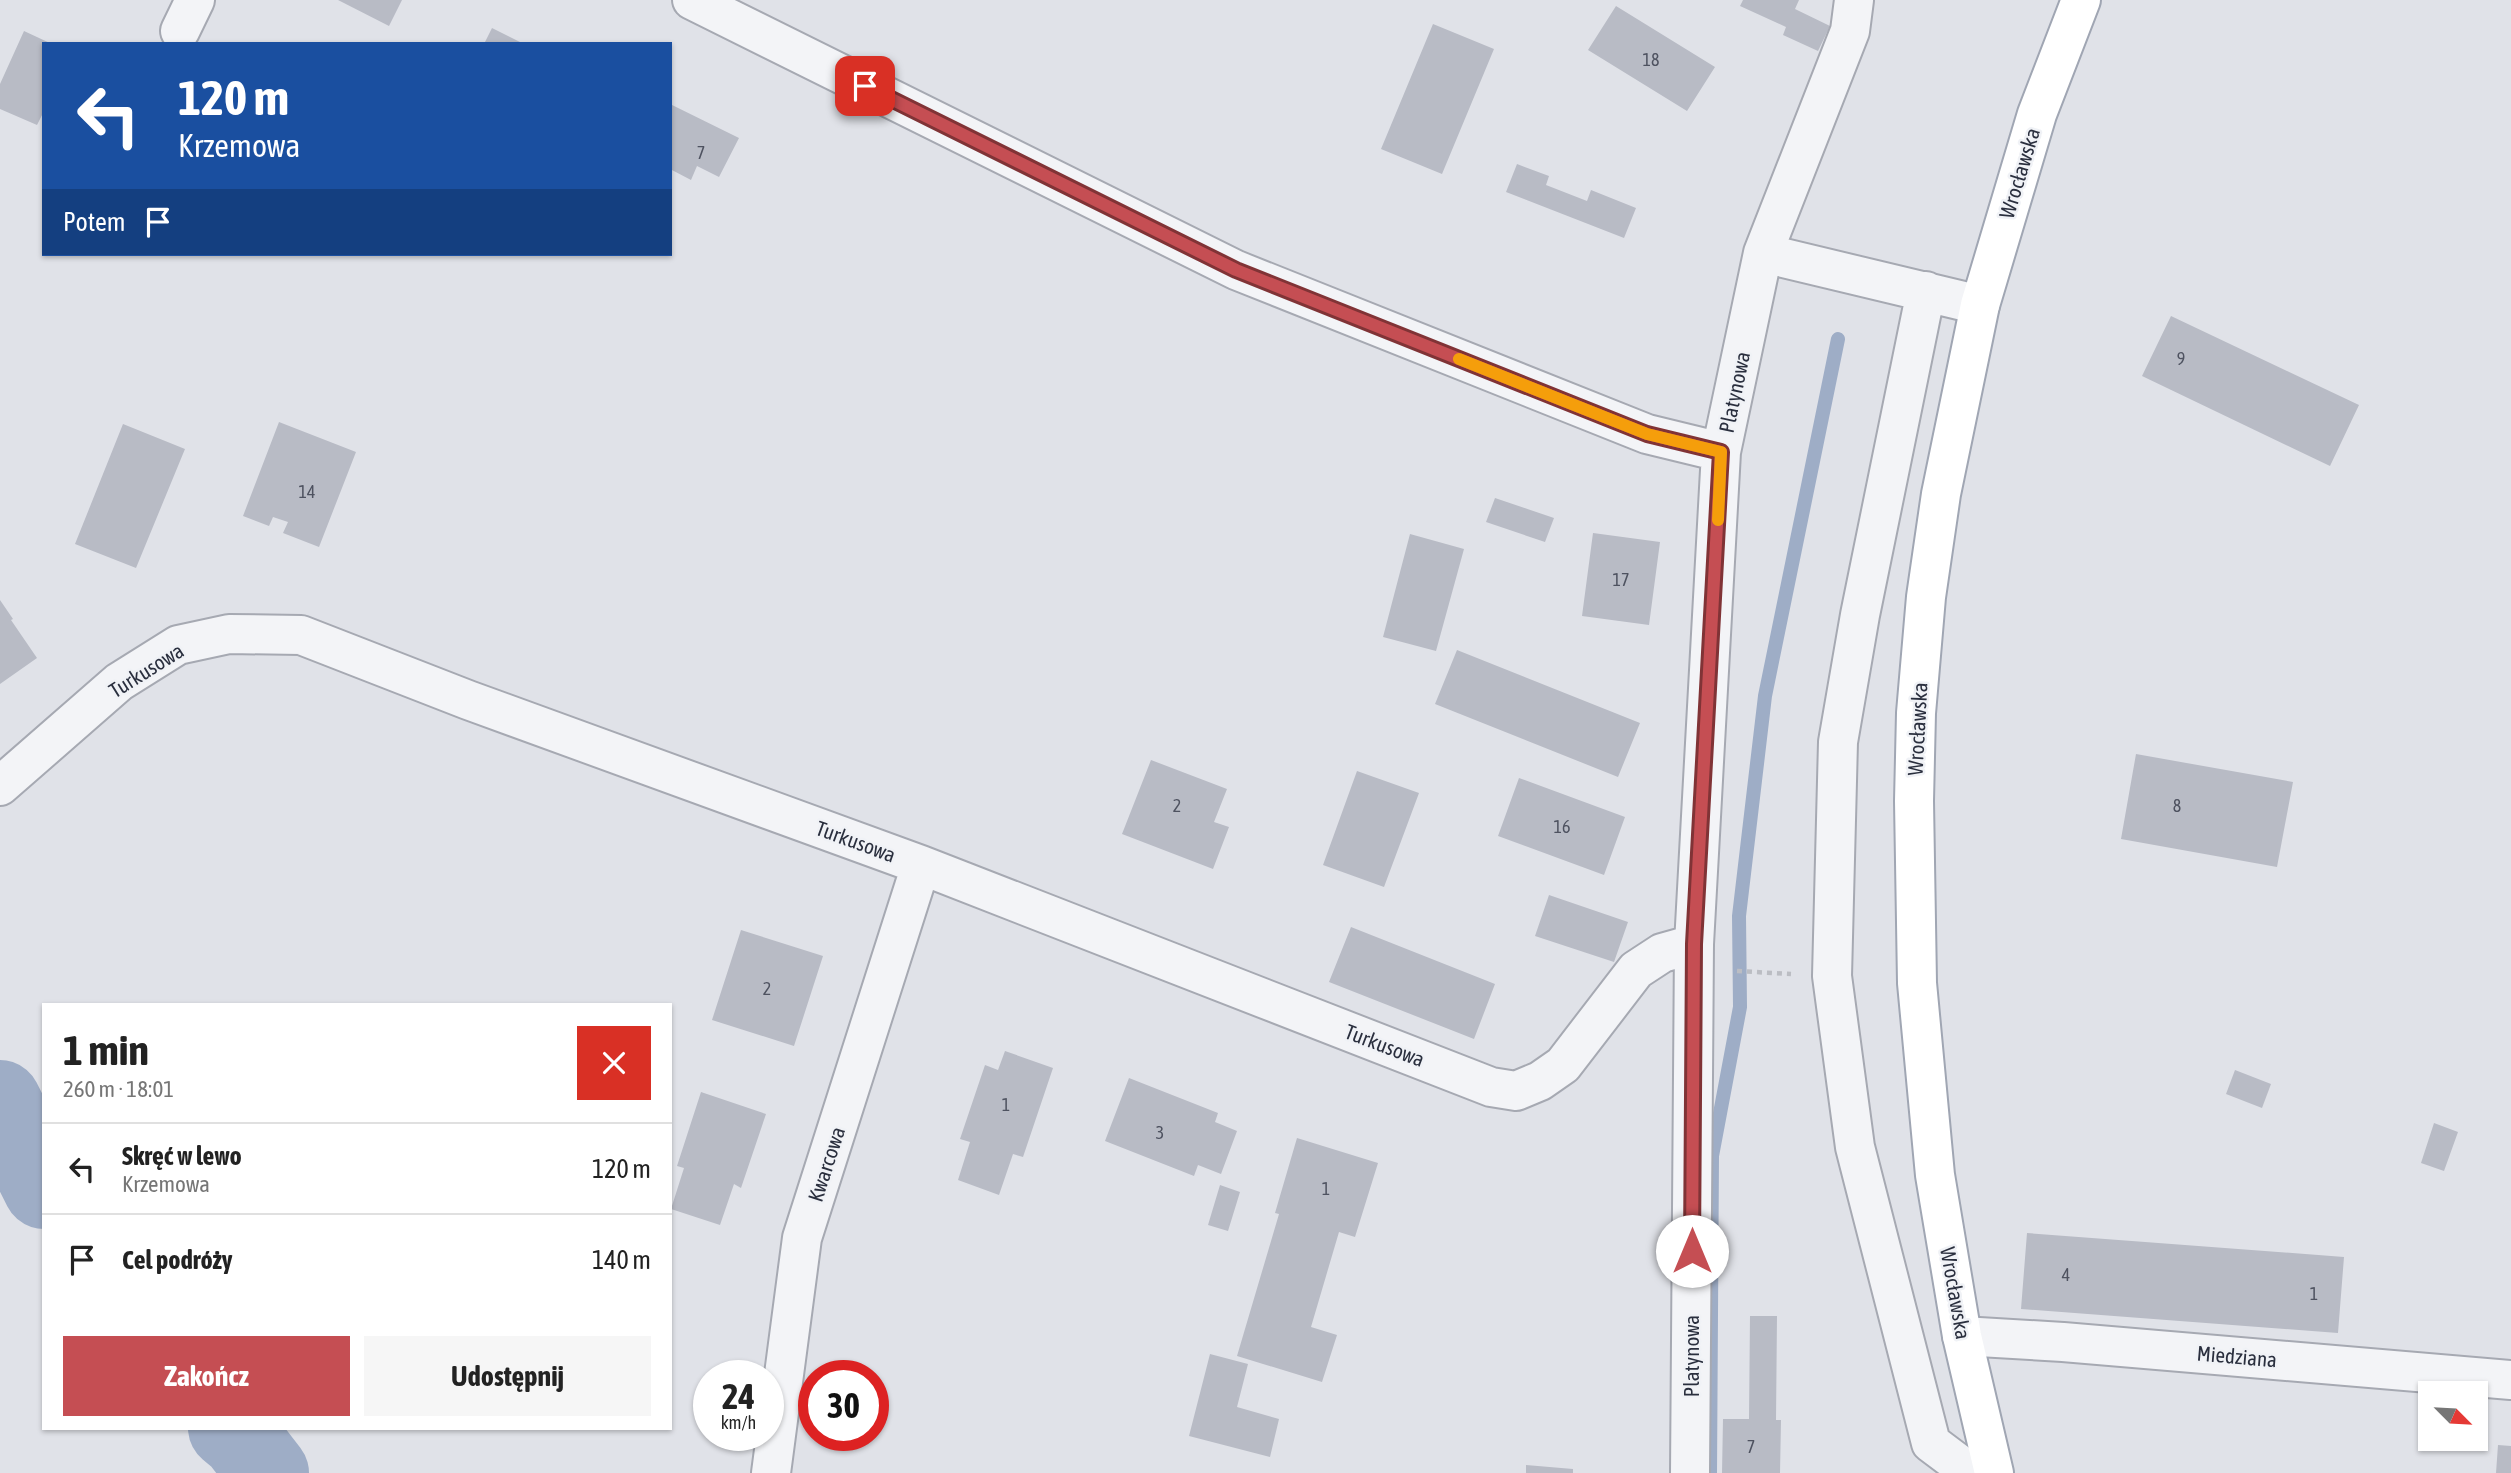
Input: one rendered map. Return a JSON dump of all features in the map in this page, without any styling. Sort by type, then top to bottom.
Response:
[{"type":"main road","name":"Wrocławska","points":[[1994,1473],[1962,1336],[1935,1175],[1918,997],[1914,801],[1916,713],[1926,597],[1941,494],[1980,304],[2037,114],[2081,0]]},
{"type":"street","points":[[692,0],[1236,270],[1647,434],[1721,452]]},
{"type":"street","name":"Platynowa","points":[[1690,1473],[1694,944],[1721,452],[1763,253],[1850,31],[1854,0]]},
{"type":"street","points":[[1763,253],[1980,304]]},
{"type":"street","points":[[1926,292],[1862,601],[1838,742],[1832,976],[1855,1147],[1931,1443],[1971,1473]]},
{"type":"street","name":"Turkusowa","points":[[0,786],[120,682],[178,645],[229,634],[301,635],[467,700],[921,865],[1491,1087],[1516,1091],[1540,1081],[1563,1065],[1636,970],[1662,953],[1694,944]]},
{"type":"street","name":"Kwarcowa","points":[[771,1473],[802,1238],[921,865]]},
{"type":"street","name":"Miedziana","points":[[1962,1336],[2077,1343],[2511,1380]]},
{"type":"path","points":[[1731,971],[1766,972]]},
{"type":"building","points":[[338,0],[402,0],[389,26]]},
{"type":"building","points":[[1743,0],[1799,0],[1795,9],[1830,26],[1818,51],[1783,35],[1786,27],[1740,6]]},
{"type":"building","points":[[1616,6],[1715,67],[1687,111],[1588,50]]},
{"type":"building","points":[[1433,24],[1494,49],[1442,174],[1381,149]]},
{"type":"building","points":[[492,28],[520,42],[485,42]]},
{"type":"building","points":[[24,31],[48,42],[42,42],[42,115],[37,125],[0,109],[0,84]]},
{"type":"building","points":[[672,105],[739,138],[719,177],[697,166],[691,180],[672,170]]},
{"type":"building","points":[[1517,164],[1549,176],[1546,185],[1587,201],[1591,190],[1636,208],[1624,238],[1506,192]]},
{"type":"building","points":[[2171,316],[2359,405],[2330,466],[2142,376]]},
{"type":"building","points":[[279,422],[356,452],[319,547],[283,533],[288,522],[273,517],[269,526],[243,516]]},
{"type":"building","points":[[123,424],[185,449],[136,568],[75,544]]},
{"type":"building","points":[[1495,498],[1554,518],[1545,542],[1486,522]]},
{"type":"building","points":[[1593,533],[1660,542],[1649,625],[1582,616]]},
{"type":"building","points":[[1410,534],[1464,549],[1436,651],[1383,637]]},
{"type":"building","points":[[0,600],[37,658],[0,684]]},
{"type":"building","points":[[1457,650],[1640,723],[1618,777],[1435,704]]},
{"type":"building","points":[[2136,754],[2293,782],[2277,867],[2121,839]]},
{"type":"building","points":[[1151,760],[1227,789],[1214,822],[1229,827],[1213,869],[1122,834]]},
{"type":"building","points":[[1357,771],[1419,793],[1384,887],[1323,865]]},
{"type":"building","points":[[1519,778],[1625,817],[1604,875],[1498,836]]},
{"type":"building","points":[[1549,895],[1628,922],[1614,962],[1535,936]]},
{"type":"building","points":[[1351,927],[1495,984],[1474,1039],[1329,982]]},
{"type":"building","points":[[741,930],[823,956],[794,1046],[712,1020]]},
{"type":"building","points":[[1005,1051],[1053,1068],[1023,1157],[1013,1154],[999,1195],[958,1180],[970,1142],[960,1139],[985,1065],[998,1070]]},
{"type":"building","points":[[2235,1070],[2271,1084],[2262,1108],[2226,1094]]},
{"type":"building","points":[[1129,1078],[1218,1113],[1215,1122],[1237,1131],[1221,1174],[1198,1165],[1194,1176],[1105,1141]]},
{"type":"building","points":[[701,1092],[766,1114],[741,1188],[734,1184],[720,1225],[672,1209],[684,1168],[677,1166]]},
{"type":"building","points":[[2434,1123],[2458,1132],[2444,1171],[2421,1163]]},
{"type":"building","points":[[1297,1138],[1378,1163],[1355,1237],[1339,1232],[1311,1327],[1337,1335],[1322,1382],[1237,1356],[1279,1214],[1275,1213]]},
{"type":"building","points":[[1220,1185],[1240,1192],[1228,1231],[1208,1225]]},
{"type":"building","points":[[2027,1233],[2344,1257],[2338,1333],[2021,1309]]},
{"type":"building","points":[[1750,1316],[1777,1316],[1776,1420],[1781,1420],[1780,1473],[1722,1473],[1723,1419],[1749,1419]]},
{"type":"building","points":[[1210,1354],[1248,1364],[1237,1407],[1279,1419],[1270,1457],[1189,1436]]},
{"type":"building","points":[[2498,1445],[2511,1446],[2511,1473],[2496,1473]]},
{"type":"building","points":[[1526,1465],[1573,1469],[1573,1473],[1526,1473]]},
{"type":"waterway","points":[[1710,1473],[1712,1156],[1740,1007],[1739,916],[1765,696],[1838,339]]},
{"type":"waterway","points":[[0,1101],[42,1184]]},
{"type":"waterway","points":[[231,1430],[241,1438],[268,1473]]},
{"type":"slow traffic","points":[[1459,359],[1647,434],[1721,452],[1718,520]]},
{"type":"route","points":[[865,86],[1236,270],[1647,434],[1721,452],[1694,944],[1692,1251]]}]
